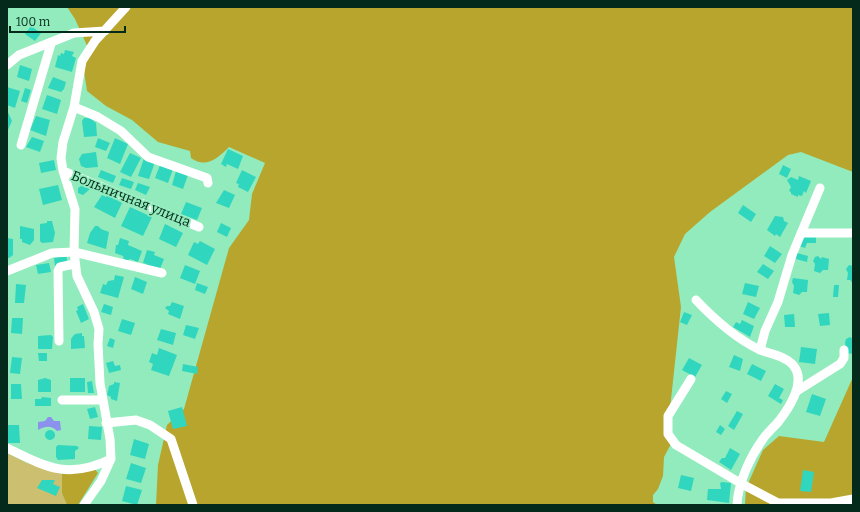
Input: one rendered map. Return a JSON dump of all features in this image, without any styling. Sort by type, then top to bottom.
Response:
[{"type":"street","name":"Больничная улица","points":[[111,459],[102,400],[98,344],[100,329],[94,312],[77,276],[74,264],[75,209],[63,171],[61,158],[63,142],[74,107],[82,60],[95,41],[126,7]]},
{"type":"street","points":[[7,64],[19,55],[51,44],[74,33],[105,31]]},
{"type":"street","points":[[21,145],[51,44]]},
{"type":"street","points":[[74,107],[98,116],[121,131],[148,157],[208,178],[208,183]]},
{"type":"street","name":"Больничная улица","points":[[63,171],[200,227]]},
{"type":"street","points":[[760,350],[765,331],[778,302],[801,233],[820,188]]},
{"type":"street","points":[[801,233],[853,233]]},
{"type":"street","points":[[7,271],[52,253],[74,252],[162,273]]},
{"type":"street","points":[[59,340],[58,271],[60,267],[74,264]]},
{"type":"street","points":[[696,300],[718,322],[745,343],[784,359],[794,366],[797,373],[797,391]]},
{"type":"street","points":[[737,505],[742,484],[751,460],[763,438],[779,421],[797,391],[840,364],[844,358],[844,350]]},
{"type":"street","points":[[691,379],[668,416],[668,434],[676,445],[742,484],[765,500],[778,503],[831,503],[853,499]]},
{"type":"street","points":[[62,400],[102,400]]},
{"type":"street","points":[[106,423],[136,420],[150,425],[171,439],[193,505]]},
{"type":"street","points":[[7,448],[45,466],[64,471],[89,466],[111,459]]},
{"type":"street","points":[[84,505],[101,481],[111,459]]},
{"type":"shaded area","points":[[67,7],[853,7],[853,172],[801,152],[788,155],[710,212],[685,234],[674,257],[681,307],[669,418],[671,444],[664,457],[663,476],[658,489],[653,495],[653,502],[657,505],[156,505],[158,465],[167,425],[184,409],[229,248],[249,220],[252,194],[265,163],[229,147],[212,161],[196,161],[191,158],[190,151],[158,142],[132,120],[106,106],[87,91],[84,71],[89,50],[75,19]]},
{"type":"shaded area","points":[[853,377],[853,505],[745,505],[746,488],[763,450],[779,436],[824,442]]},
{"type":"shaded area","points":[[7,453],[27,463],[62,474],[62,493],[67,505],[7,505]]},
{"type":"shaded area","points":[[94,468],[98,473],[78,505],[67,505],[62,493],[62,474]]},
{"type":"water","points":[[48,417],[51,417],[54,421],[60,421],[61,430],[57,431],[48,427],[38,430],[38,422],[45,421]]},
{"type":"building","points":[[31,26],[41,33],[35,41],[25,34]]},
{"type":"building","points":[[65,50],[74,52],[72,56],[76,58],[72,72],[55,67],[58,55],[60,56],[61,53],[64,54]]},
{"type":"building","points":[[20,65],[32,69],[29,81],[17,77]]},
{"type":"building","points":[[53,77],[66,82],[64,89],[61,92],[48,88]]},
{"type":"building","points":[[7,87],[20,91],[15,108],[7,105]]},
{"type":"building","points":[[25,88],[31,90],[27,103],[21,101]]},
{"type":"building","points":[[47,95],[61,100],[57,114],[42,109]]},
{"type":"building","points":[[7,110],[12,121],[7,132]]},
{"type":"building","points":[[36,116],[50,120],[46,136],[30,130]]},
{"type":"building","points":[[84,118],[90,118],[96,123],[97,136],[84,137],[82,121]]},
{"type":"building","points":[[32,137],[44,141],[40,152],[26,147]]},
{"type":"building","points":[[98,138],[110,143],[106,151],[95,147]]},
{"type":"building","points":[[115,138],[128,144],[120,164],[107,158]]},
{"type":"building","points":[[228,149],[243,156],[238,169],[227,164],[226,167],[221,164]]},
{"type":"building","points":[[96,152],[98,167],[86,168],[81,166],[79,159],[82,154]]},
{"type":"building","points":[[130,153],[141,158],[131,177],[120,172]]},
{"type":"building","points":[[144,158],[155,162],[149,179],[138,176]]},
{"type":"building","points":[[54,160],[56,170],[41,173],[39,163]]},
{"type":"building","points":[[160,165],[173,169],[168,183],[155,178]]},
{"type":"building","points":[[783,165],[791,169],[787,178],[779,174]]},
{"type":"building","points":[[101,170],[116,176],[113,183],[98,177]]},
{"type":"building","points":[[242,170],[256,177],[248,192],[238,187],[239,184],[236,183]]},
{"type":"building","points":[[176,171],[188,175],[183,189],[172,185]]},
{"type":"building","points":[[799,176],[811,181],[806,193],[804,191],[802,196],[798,195],[798,197],[791,194],[789,191],[791,187],[787,180],[791,177],[798,180]]},
{"type":"building","points":[[122,178],[134,182],[131,189],[119,185]]},
{"type":"building","points":[[138,183],[150,187],[146,195],[135,190]]},
{"type":"building","points":[[58,185],[62,200],[43,205],[39,189]]},
{"type":"building","points":[[81,186],[90,189],[83,195],[78,193],[78,188]]},
{"type":"building","points":[[224,190],[235,195],[229,208],[216,203]]},
{"type":"building","points":[[102,195],[106,197],[107,195],[122,203],[115,218],[94,207]]},
{"type":"building","points":[[186,202],[202,208],[197,220],[181,214]]},
{"type":"building","points":[[743,205],[756,214],[751,222],[738,213]]},
{"type":"building","points":[[130,207],[152,217],[143,236],[121,226]]},
{"type":"building","points":[[775,216],[783,217],[784,221],[788,223],[780,237],[776,234],[775,236],[767,230]]},
{"type":"building","points":[[47,221],[52,221],[55,233],[53,242],[42,243],[40,241],[40,224],[47,223]]},
{"type":"building","points":[[221,223],[231,228],[227,237],[217,232]]},
{"type":"building","points":[[165,224],[183,233],[176,247],[159,239]]},
{"type":"building","points":[[20,226],[34,229],[34,240],[30,245],[22,242],[22,239],[20,239]]},
{"type":"building","points":[[95,226],[109,232],[106,249],[87,243],[90,233]]},
{"type":"building","points":[[804,236],[816,237],[816,243],[807,243],[805,248],[799,246]]},
{"type":"building","points":[[7,238],[13,239],[13,255],[9,258],[7,258]]},
{"type":"building","points":[[120,238],[129,241],[128,245],[142,251],[138,262],[130,259],[127,261],[124,260],[123,256],[115,253],[116,245],[118,245]]},
{"type":"building","points":[[200,241],[215,249],[207,265],[188,255],[194,242],[198,244]]},
{"type":"building","points":[[770,246],[782,254],[775,263],[764,256]]},
{"type":"building","points":[[147,250],[155,252],[154,255],[164,259],[160,269],[146,266],[147,264],[143,263]]},
{"type":"building","points":[[797,253],[808,256],[807,262],[796,259]]},
{"type":"building","points":[[66,255],[68,264],[55,266],[54,258]]},
{"type":"building","points":[[818,256],[821,259],[822,257],[829,259],[828,270],[823,270],[820,273],[814,271],[815,264],[813,261],[815,257]]},
{"type":"building","points":[[49,263],[51,272],[38,274],[36,265]]},
{"type":"building","points":[[763,264],[774,271],[768,279],[757,272]]},
{"type":"building","points":[[185,265],[200,271],[195,284],[180,278]]},
{"type":"building","points":[[849,265],[853,266],[853,283],[850,280],[847,280],[848,273],[846,269]]},
{"type":"building","points":[[115,275],[124,277],[118,298],[100,293],[103,284],[106,285],[108,281],[114,280]]},
{"type":"building","points":[[135,277],[147,282],[143,294],[131,289]]},
{"type":"building","points":[[793,278],[808,280],[807,292],[802,292],[799,295],[793,293]]},
{"type":"building","points":[[197,283],[208,287],[205,294],[195,290]]},
{"type":"building","points":[[745,283],[759,286],[756,297],[742,294]]},
{"type":"building","points":[[16,284],[26,285],[24,303],[15,303]]},
{"type":"building","points":[[834,285],[839,285],[838,297],[833,297]]},
{"type":"building","points":[[172,302],[184,306],[180,319],[168,314],[169,311],[165,308],[170,306]]},
{"type":"building","points":[[748,302],[760,308],[754,319],[743,314]]},
{"type":"building","points":[[83,304],[89,319],[81,323],[76,311],[78,310],[77,307]]},
{"type":"building","points":[[104,304],[113,307],[111,315],[101,312]]},
{"type":"building","points":[[684,312],[692,315],[687,325],[680,322]]},
{"type":"building","points":[[829,313],[830,325],[820,326],[818,314]]},
{"type":"building","points":[[794,314],[795,327],[785,327],[784,315]]},
{"type":"building","points":[[12,318],[23,318],[22,334],[11,333]]},
{"type":"building","points":[[122,319],[135,323],[131,335],[118,331]]},
{"type":"building","points":[[742,320],[754,326],[750,337],[733,327],[736,322],[740,324]]},
{"type":"building","points":[[186,325],[199,328],[195,339],[183,335]]},
{"type":"building","points":[[161,329],[176,333],[173,345],[157,340]]},
{"type":"building","points":[[82,333],[82,336],[84,336],[85,348],[71,349],[71,339],[73,336],[75,334]]},
{"type":"building","points":[[51,335],[53,337],[52,349],[38,349],[38,336]]},
{"type":"building","points":[[850,337],[853,339],[853,354],[847,353],[845,343],[846,339]]},
{"type":"building","points":[[110,338],[115,340],[113,348],[107,346]]},
{"type":"building","points":[[801,347],[817,349],[815,364],[799,362]]},
{"type":"building","points":[[159,348],[177,355],[169,376],[151,370],[153,364],[149,362],[152,353],[157,355]]},
{"type":"building","points":[[38,353],[47,353],[47,361],[39,361]]},
{"type":"building","points":[[734,355],[743,359],[740,371],[729,367]]},
{"type":"building","points":[[12,357],[22,358],[20,374],[10,373]]},
{"type":"building","points":[[689,358],[702,365],[695,377],[682,370]]},
{"type":"building","points":[[113,361],[115,366],[120,365],[121,370],[109,373],[106,363]]},
{"type":"building","points":[[183,364],[198,367],[197,374],[182,371]]},
{"type":"building","points":[[752,364],[766,371],[761,381],[747,374]]},
{"type":"building","points":[[45,378],[51,380],[51,392],[38,392],[38,380]]},
{"type":"building","points":[[70,378],[85,378],[85,392],[70,392]]},
{"type":"building","points":[[92,381],[94,393],[88,393],[87,382]]},
{"type":"building","points":[[114,382],[120,383],[117,401],[111,399],[111,397],[107,395],[109,386],[114,384]]},
{"type":"building","points":[[11,384],[21,384],[22,399],[11,399]]},
{"type":"building","points":[[775,384],[784,389],[779,398],[783,400],[781,404],[768,396]]},
{"type":"building","points":[[726,391],[732,394],[727,403],[721,399]]},
{"type":"building","points":[[812,394],[826,399],[820,416],[806,412]]},
{"type":"building","points":[[42,397],[51,398],[51,406],[35,406],[35,399],[41,399]]},
{"type":"building","points":[[95,407],[98,417],[90,419],[87,409]]},
{"type":"building","points":[[182,407],[187,426],[173,429],[168,411]]},
{"type":"building","points":[[737,411],[743,414],[734,430],[728,426]]},
{"type":"building","points":[[7,425],[19,425],[20,443],[7,443]]},
{"type":"building","points":[[720,425],[725,429],[721,435],[716,432]]},
{"type":"building","points":[[89,426],[102,427],[101,440],[88,439]]},
{"type":"building","points":[[48,430],[52,430],[54,431],[54,439],[48,440],[45,437],[45,433]]},
{"type":"building","points":[[134,439],[149,444],[145,459],[130,455]]},
{"type":"building","points":[[58,445],[77,446],[79,448],[75,451],[75,459],[58,460],[56,457],[56,447]]},
{"type":"building","points":[[730,448],[740,454],[731,470],[719,462],[722,458],[725,458]]},
{"type":"building","points":[[131,463],[146,468],[141,483],[126,479]]},
{"type":"building","points":[[803,470],[814,472],[811,492],[800,491]]},
{"type":"building","points":[[681,475],[694,478],[691,491],[678,488]]},
{"type":"building","points":[[42,480],[55,480],[53,484],[60,487],[56,496],[37,488]]},
{"type":"building","points":[[720,483],[731,483],[729,503],[707,500],[708,489],[721,489]]},
{"type":"building","points":[[126,486],[142,490],[137,505],[122,501]]}]
